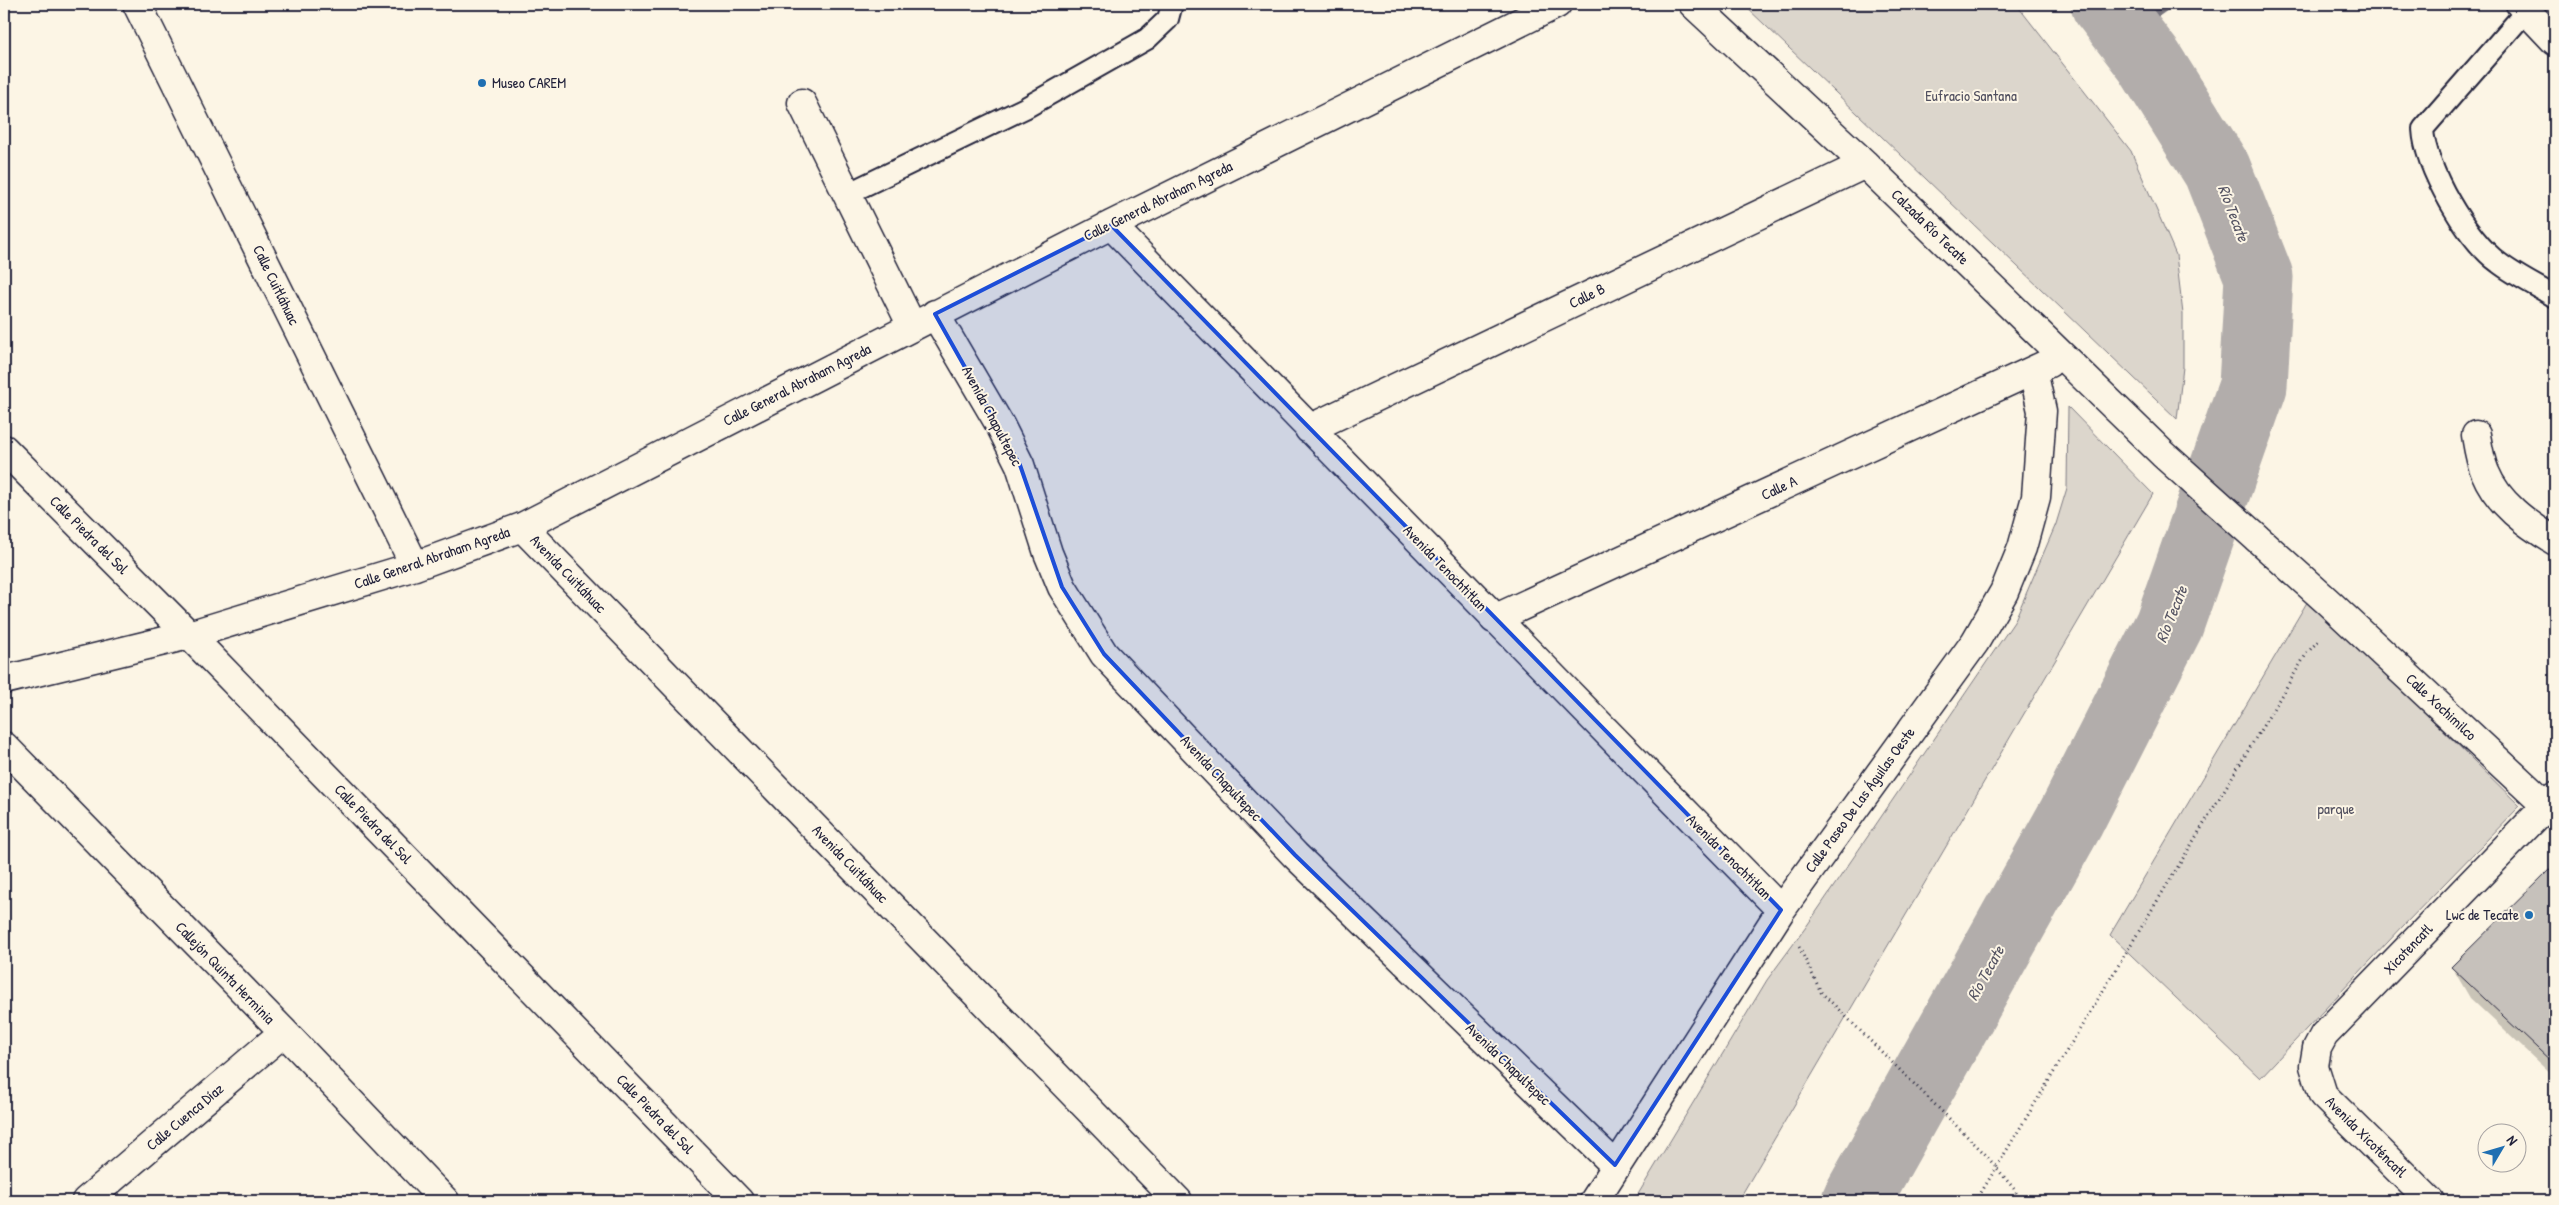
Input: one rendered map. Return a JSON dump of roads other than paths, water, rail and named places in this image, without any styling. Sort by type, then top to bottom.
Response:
[{"type":"street","name":"Calle Cuitláhuac","points":[[137,4],[415,566]]},
{"type":"street","name":"Calle General Abraham Agreda","points":[[4,680],[189,635],[415,566],[522,527],[1111,225],[1557,4]]},
{"type":"street","name":"Calzada Río Tecate","points":[[1693,4],[1865,164],[2163,454]]},
{"type":"street","points":[[2523,7],[2555,40]]},
{"type":"street","name":"Avenida Chapultepec","points":[[802,103],[847,194],[924,320],[1012,449],[1020,465],[1048,553],[1062,587],[1104,654],[1295,855],[1615,1165]]},
{"type":"street","name":"Calle B","points":[[1309,429],[1865,164]]},
{"type":"street","name":"Avenida Tenochtitlan","points":[[1111,225],[1494,619],[1781,910]]},
{"type":"street","name":"Calle A","points":[[1494,619],[2033,371],[2063,355]]},
{"type":"street","name":"Calle Paseo De Las Águilas Oeste","points":[[1594,1201],[1615,1165],[1781,910],[1974,642],[2004,592],[2022,548],[2036,498],[2042,411],[2033,371]]},
{"type":"street","points":[[2476,435],[2484,472],[2501,500],[2529,525],[2555,541]]},
{"type":"street","name":"Calle Piedra del Sol","points":[[4,449],[189,635],[740,1201]]},
{"type":"street","name":"Calle Xochimilco","points":[[2163,454],[2552,806]]},
{"type":"street","name":"Avenida Cuitláhuac","points":[[522,527],[1178,1201]]},
{"type":"street","name":"Callejón Quinta Herminia","points":[[4,746],[284,1032],[445,1201]]},
{"type":"street","name":"Xicotencatl","points":[[2314,1066],[2317,1048],[2324,1035],[2552,806]]},
{"type":"street","name":"Calle Cuenca Díaz","points":[[86,1201],[284,1032]]},
{"type":"street","name":"Avenida Xicoténcatl","points":[[2314,1066],[2323,1094],[2430,1201]]},
{"type":"lane","points":[[847,194],[1025,108],[1147,39],[1168,19],[1172,4]]},
{"type":"lane","points":[[2523,7],[2423,128],[2424,143],[2428,159],[2468,233],[2498,263],[2555,297]]},
{"type":"waterway","name":"Río Tecate","points":[[1856,1201],[2071,818],[2169,625],[2253,386],[2259,277],[2217,170],[2149,61],[2105,4]]},
{"type":"waterway","points":[[2127,32],[2167,4]]},
{"type":"place","name":"Museo CAREM","points":[[482,83]]},
{"type":"place","name":"Lwc de Tecate","points":[[2529,915]]},
{"type":"park label","name":"Eufracio Santana","points":[[1971,96]]},
{"type":"park label","name":"parque","points":[[2336,809]]}]
